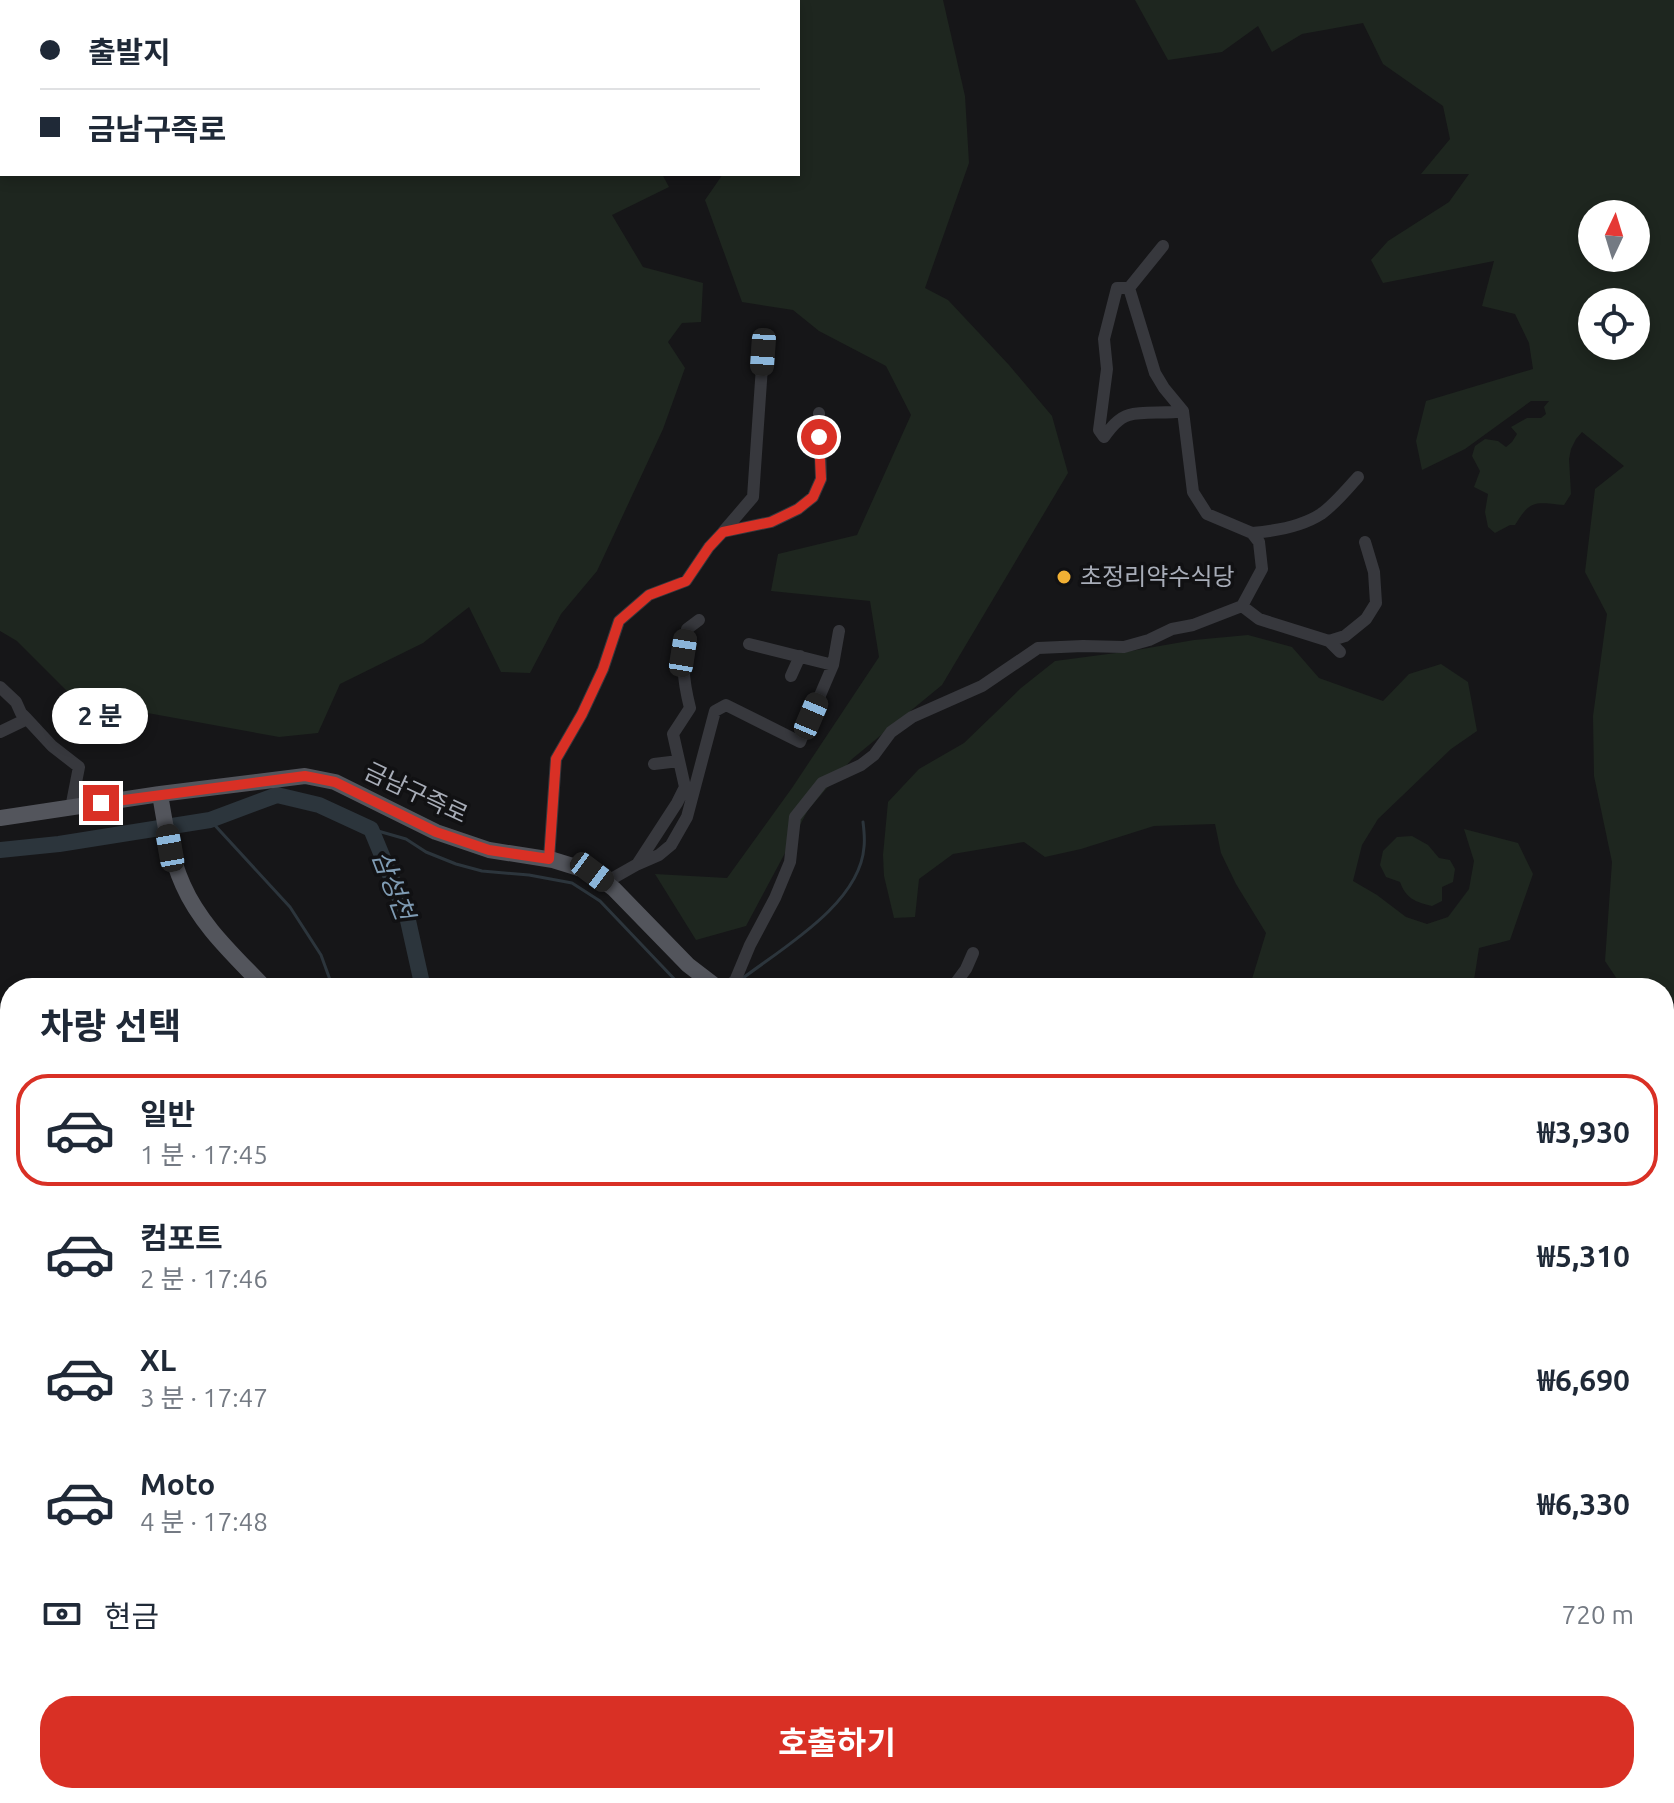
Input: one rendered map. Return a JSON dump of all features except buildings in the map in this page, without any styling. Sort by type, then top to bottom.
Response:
[{"type":"main road","name":"금남구즉로","points":[[0,818],[161,800],[305,776],[335,782],[436,832],[489,850],[549,859],[592,872],[614,889],[688,965],[705,978]]},
{"type":"main road","points":[[161,800],[170,848],[184,888],[210,930],[256,978]]},
{"type":"street","points":[[1129,288],[1163,246]]},
{"type":"street","points":[[1129,288],[1117,288],[1104,339],[1107,369],[1099,430],[1104,437],[1113,425],[1127,415],[1183,411]]},
{"type":"street","points":[[1129,288],[1155,373],[1183,411],[1193,492],[1207,514],[1252,533],[1273,531],[1303,523],[1323,513],[1358,477]]},
{"type":"street","points":[[549,859],[556,759],[603,669],[619,621],[649,595],[686,581],[709,547],[753,497],[763,352]]},
{"type":"street","points":[[723,532],[771,522],[798,509],[813,497],[821,479],[819,413]]},
{"type":"street","points":[[736,978],[790,862],[795,817],[822,783],[861,765],[874,755],[891,732],[912,717],[982,686],[1038,648],[1124,647],[1242,606],[1262,569],[1259,542],[1252,533]]},
{"type":"street","points":[[1329,641],[1345,636],[1366,619],[1376,603],[1374,572],[1365,542]]},
{"type":"street","points":[[1242,606],[1259,619],[1329,641],[1340,652]]},
{"type":"street","points":[[636,865],[685,787],[673,734],[690,708],[683,679],[683,653],[687,629],[699,620]]},
{"type":"street","points":[[606,882],[659,855],[671,845],[687,817],[715,711],[726,705],[800,742],[833,665],[839,631]]},
{"type":"street","points":[[749,644],[833,665]]},
{"type":"street","points":[[791,676],[800,656]]},
{"type":"street","points":[[0,687],[52,746],[79,767],[71,808]]},
{"type":"street","points":[[0,732],[27,719]]},
{"type":"street","points":[[654,764],[679,761]]},
{"type":"street","points":[[958,978],[973,953]]},
{"type":"shaded area","points":[[800,0],[943,0],[965,96],[969,163],[925,288],[948,300],[1052,416],[1068,473],[942,685],[852,759],[808,810],[746,926],[696,940],[655,874],[727,878],[792,788],[879,657],[870,601],[771,591],[778,554],[857,535],[911,415],[886,366],[819,331],[793,310],[742,302],[705,200],[722,176],[800,176]]},
{"type":"shaded area","points":[[1135,0],[1674,0],[1674,978],[1616,978],[1605,961],[1612,862],[1594,776],[1593,716],[1607,614],[1585,572],[1595,489],[1624,466],[1582,432],[1571,449],[1571,494],[1564,505],[1547,503],[1530,506],[1515,525],[1495,533],[1488,527],[1485,512],[1488,494],[1474,487],[1480,471],[1472,456],[1475,446],[1485,439],[1498,441],[1506,447],[1517,434],[1511,427],[1527,418],[1541,418],[1546,414],[1544,407],[1549,401],[1531,401],[1465,449],[1422,470],[1416,441],[1426,401],[1533,369],[1529,343],[1515,314],[1482,306],[1494,261],[1383,283],[1371,260],[1388,241],[1449,202],[1469,174],[1421,174],[1450,139],[1443,106],[1383,64],[1363,23],[1302,34],[1272,52],[1258,26],[1222,52],[1168,60]]},
{"type":"shaded area","points":[[0,176],[663,176],[669,187],[612,215],[643,267],[703,283],[701,322],[682,323],[668,342],[685,368],[663,429],[597,571],[561,614],[530,673],[501,672],[469,607],[423,643],[340,684],[318,733],[279,737],[76,700],[17,641],[0,631]]},
{"type":"shaded area","points":[[1248,635],[1292,647],[1319,678],[1383,701],[1409,674],[1441,664],[1468,682],[1477,731],[1451,749],[1378,819],[1362,845],[1353,881],[1406,917],[1427,924],[1448,917],[1469,889],[1474,861],[1464,829],[1518,843],[1533,874],[1510,940],[1479,948],[1474,978],[1252,978],[1266,933],[1221,853],[1215,824],[1154,826],[1045,857],[1024,842],[953,854],[919,879],[915,917],[894,918],[884,876],[888,802],[919,769],[964,743],[1021,688],[1055,661]]},
{"type":"shaded area","points":[[1412,836],[1428,845],[1439,858],[1450,860],[1455,869],[1453,882],[1442,887],[1442,901],[1432,906],[1409,896],[1400,882],[1386,877],[1380,865],[1383,851],[1397,837]]},
{"type":"waterway","name":"삼성천","points":[[0,850],[59,844],[210,820],[277,795],[319,805],[371,829],[407,916],[421,978]]},
{"type":"waterway","points":[[210,820],[290,907],[321,955],[329,978]]},
{"type":"waterway","points":[[743,978],[817,922],[849,887],[864,847],[863,822]]},
{"type":"waterway","points":[[371,829],[406,839],[426,852],[482,871],[572,883],[600,901],[673,978]]},
{"type":"place","name":"초정리약수식당","points":[[1064,577]]},
{"type":"route","points":[[101,803],[305,776],[335,782],[436,832],[489,850],[549,859],[556,759],[603,669],[619,621],[649,595],[686,581],[723,532],[771,522],[798,509],[813,497],[821,479],[819,437]]}]
